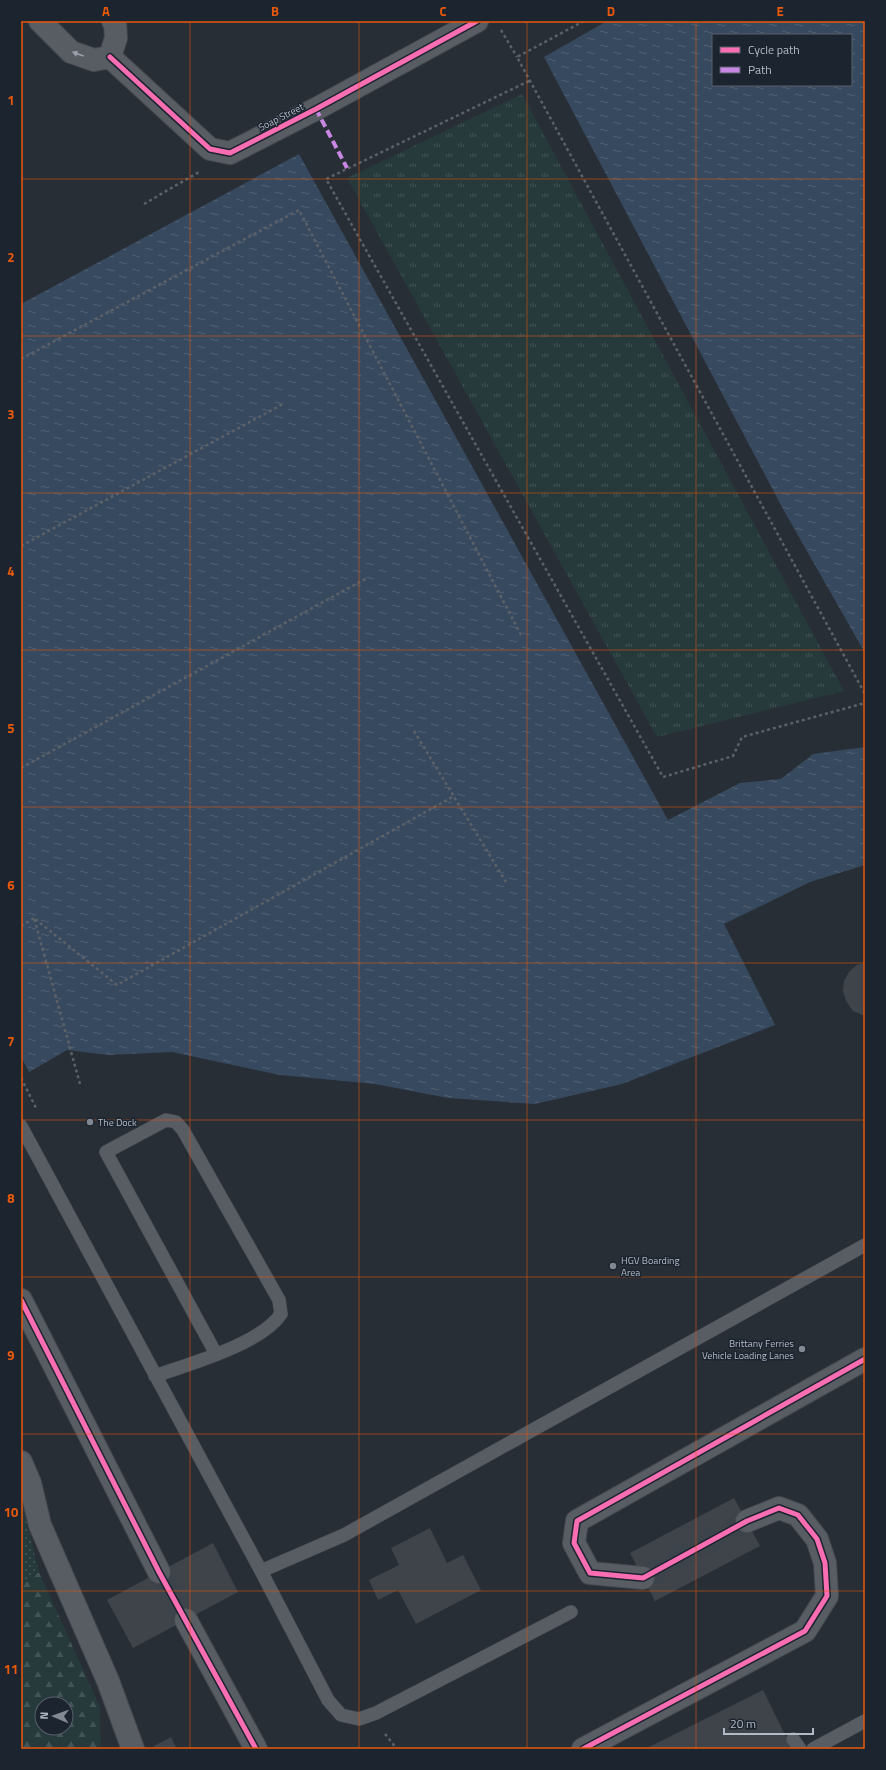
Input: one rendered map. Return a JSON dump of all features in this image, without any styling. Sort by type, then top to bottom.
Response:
[{"type":"street","points":[[40,21],[71,52],[94,60],[110,57]]},
{"type":"street","points":[[110,57],[116,38],[115,23],[113,21]]},
{"type":"street","name":"Soap Street","points":[[230,153],[305,115],[477,21]]},
{"type":"street","points":[[110,57],[210,149],[230,153]]},
{"type":"street","points":[[21,1300],[159,1572]]},
{"type":"street","points":[[642,1578],[590,1573],[574,1543],[577,1521],[865,1359]]},
{"type":"street","points":[[21,1462],[30,1483],[40,1525],[108,1681],[133,1749]]},
{"type":"street","points":[[583,1749],[805,1631],[827,1596],[825,1563],[817,1539],[798,1515],[779,1508],[747,1521]]},
{"type":"street","points":[[186,1620],[248,1743]]},
{"type":"lane","points":[[155,1376],[216,1354],[251,1338],[275,1323],[281,1314],[279,1300],[183,1130],[176,1122],[166,1120],[106,1152],[216,1354]]},
{"type":"lane","points":[[21,1126],[261,1571],[328,1700],[341,1715],[359,1719],[376,1713],[572,1612]]},
{"type":"lane","points":[[261,1571],[344,1534],[865,1245]]},
{"type":"lane","points":[[814,1749],[865,1721]]},
{"type":"path","points":[[517,57],[584,21]]},
{"type":"path","points":[[499,27],[517,57],[865,694]]},
{"type":"path","points":[[529,81],[326,178],[663,777],[733,756],[742,737],[865,703]]},
{"type":"path","points":[[144,204],[230,153]]},
{"type":"path","points":[[21,358],[300,210],[521,635]]},
{"type":"path","points":[[21,546],[283,404]]},
{"type":"path","points":[[21,768],[367,578]]},
{"type":"path","points":[[414,731],[506,882]]},
{"type":"path","points":[[34,918],[117,986],[454,796]]},
{"type":"path","points":[[21,926],[34,918]]},
{"type":"path","points":[[34,918],[80,1084]]},
{"type":"path","points":[[382,1730],[397,1749]]},
{"type":"green space","points":[[522,94],[844,691],[657,737],[347,178]]},
{"type":"green space","points":[[21,1498],[39,1572],[21,1586]]},
{"type":"green space","points":[[39,1572],[100,1707],[101,1749],[21,1749],[21,1586]]},
{"type":"water","points":[[607,21],[865,21],[865,653],[783,509],[544,57]]},
{"type":"water","points":[[299,154],[668,820],[740,783],[781,779],[813,754],[865,747],[865,865],[810,882],[724,924],[775,1025],[622,1084],[535,1104],[448,1098],[375,1084],[280,1075],[172,1052],[108,1055],[67,1050],[29,1072],[21,1057],[21,304]]},
{"type":"building","points":[[865,963],[865,1016],[853,1011],[846,1001],[843,991],[844,981],[849,972],[857,965]]},
{"type":"building","points":[[734,1498],[760,1546],[655,1601],[630,1553]]},
{"type":"building","points":[[430,1528],[447,1563],[463,1555],[481,1590],[416,1624],[398,1590],[378,1600],[369,1580],[399,1565],[391,1548]]},
{"type":"building","points":[[213,1543],[238,1592],[133,1648],[107,1600]]},
{"type":"building","points":[[763,1690],[792,1749],[645,1749]]},
{"type":"building","points":[[171,1737],[177,1749],[155,1749],[154,1746]]},
{"type":"tunnel","points":[[643,1578],[747,1521]]},
{"type":"tunnel","points":[[159,1572],[186,1620]]},
{"type":"marked path","points":[[316,109],[347,168]]},
{"type":"cycle path","points":[[110,57],[210,149],[230,153],[316,109],[477,21]]},
{"type":"cycle path","points":[[21,1300],[159,1572],[256,1749]]},
{"type":"cycle path","points":[[583,1749],[805,1631],[827,1596],[825,1563],[817,1539],[798,1515],[779,1508],[747,1521],[643,1578],[590,1573],[574,1543],[577,1521],[865,1359]]},
{"type":"place","name":"The Dock","points":[[90,1122]]},
{"type":"place","name":"HGV Boarding Area","points":[[613,1266]]},
{"type":"place","name":"Brittany Ferries Vehicle Loading Lanes","points":[[802,1349]]}]
